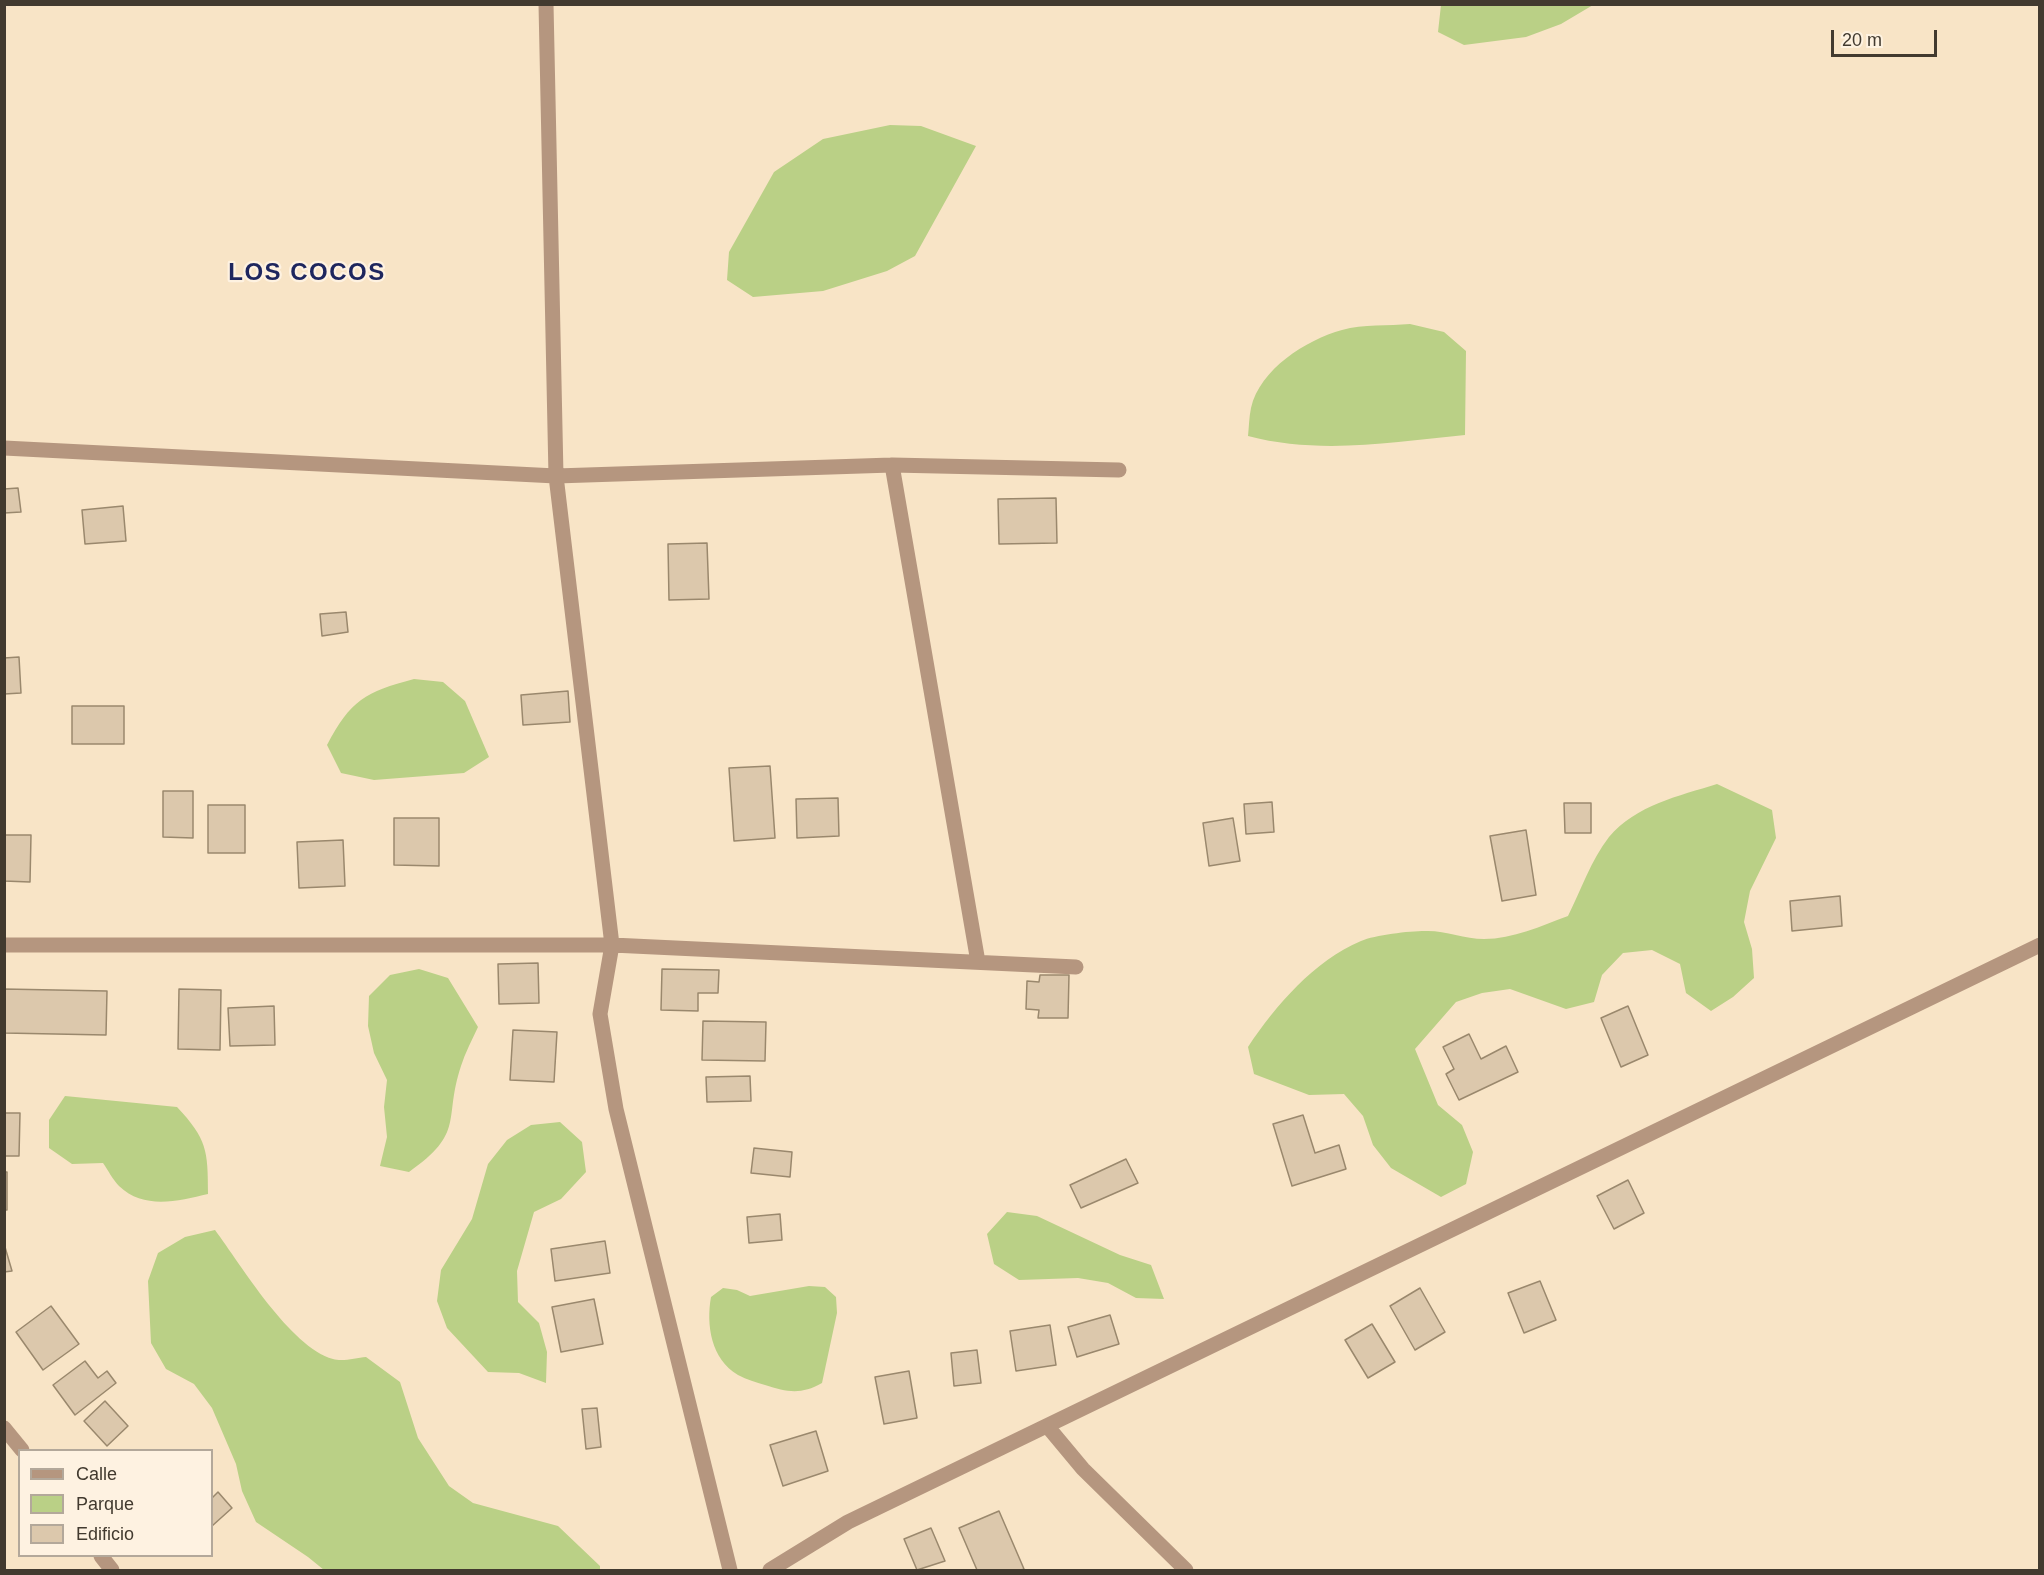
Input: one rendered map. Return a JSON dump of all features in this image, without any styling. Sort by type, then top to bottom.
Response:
[{"type":"street","points":[[546,4],[556,476],[612,945],[600,1014],[616,1109],[654,1272],[730,1570]]},
{"type":"street","points":[[4,448],[556,476],[892,465],[1119,470]]},
{"type":"street","points":[[892,465],[978,962]]},
{"type":"street","points":[[4,945],[612,945],[1076,967]]},
{"type":"street","points":[[770,1570],[848,1522],[2040,945]]},
{"type":"street","points":[[1048,1427],[1083,1469],[1186,1570]]},
{"type":"street","points":[[4,1428],[21,1449]]},
{"type":"street","points":[[102,1557],[112,1570]]},
{"type":"green space","points":[[1441,4],[1593,5],[1561,24],[1526,37],[1464,45],[1438,32]]},
{"type":"green space","points":[[890,125],[921,126],[976,146],[915,256],[887,271],[823,291],[753,297],[727,280],[729,252],[774,172],[823,139]]},
{"type":"green space","points":[[1410,324],[1444,332],[1466,351],[1465,435],[1329,446],[1275,442],[1248,436],[1250,411],[1256,394],[1274,369],[1286,358],[1314,341],[1342,330]]},
{"type":"green space","points":[[414,679],[443,682],[465,701],[489,757],[464,773],[374,780],[341,773],[327,745],[344,718],[361,700],[371,694]]},
{"type":"green space","points":[[1717,784],[1772,810],[1776,838],[1750,891],[1744,922],[1752,949],[1754,978],[1733,997],[1711,1011],[1686,993],[1680,964],[1652,950],[1623,953],[1602,975],[1594,1002],[1566,1009],[1510,989],[1482,993],[1456,1002],[1415,1049],[1438,1105],[1462,1125],[1473,1152],[1466,1184],[1441,1197],[1391,1168],[1373,1145],[1363,1116],[1344,1094],[1309,1095],[1254,1074],[1248,1047],[1284,1000],[1327,960],[1361,941],[1383,935],[1432,931],[1477,939],[1506,937],[1568,916],[1597,855],[1620,826],[1645,809]]},
{"type":"green space","points":[[419,969],[448,978],[478,1027],[461,1066],[446,1135],[427,1158],[409,1172],[380,1166],[387,1137],[384,1107],[387,1080],[374,1053],[368,1026],[369,996],[390,975]]},
{"type":"green space","points":[[65,1096],[177,1107],[194,1128],[204,1146],[208,1194],[173,1201],[150,1201],[129,1194],[119,1186],[103,1163],[72,1164],[49,1148],[49,1120]]},
{"type":"green space","points":[[560,1122],[582,1142],[586,1172],[561,1199],[534,1212],[517,1271],[518,1302],[539,1323],[547,1352],[546,1383],[519,1373],[488,1372],[447,1328],[437,1301],[441,1270],[472,1219],[488,1164],[507,1140],[531,1125]]},
{"type":"green space","points":[[1007,1212],[1037,1216],[1120,1255],[1151,1265],[1164,1299],[1136,1298],[1108,1283],[1078,1278],[1019,1280],[994,1264],[987,1234]]},
{"type":"green space","points":[[215,1230],[252,1283],[300,1339],[333,1359],[366,1357],[400,1382],[418,1438],[449,1486],[473,1503],[558,1526],[600,1566],[600,1570],[324,1570],[256,1522],[242,1491],[236,1464],[212,1408],[194,1384],[166,1369],[151,1343],[148,1281],[158,1253],[185,1237]]},
{"type":"green space","points":[[809,1286],[825,1287],[836,1297],[837,1313],[822,1383],[801,1391],[787,1391],[748,1380],[729,1368],[716,1351],[712,1340],[709,1319],[711,1297],[723,1288],[737,1290],[750,1296]]},
{"type":"building","points":[[18,488],[21,512],[4,513],[4,489]]},
{"type":"building","points":[[1056,498],[1057,543],[999,544],[998,499]]},
{"type":"building","points":[[123,506],[126,541],[85,544],[82,510]]},
{"type":"building","points":[[707,543],[709,599],[669,600],[668,544]]},
{"type":"building","points":[[346,612],[348,632],[322,636],[320,614]]},
{"type":"building","points":[[19,657],[21,693],[4,694],[4,658]]},
{"type":"building","points":[[568,691],[570,722],[523,725],[521,695]]},
{"type":"building","points":[[72,706],[124,706],[124,744],[72,744]]},
{"type":"building","points":[[770,766],[775,838],[734,841],[729,768]]},
{"type":"building","points":[[163,791],[193,791],[193,838],[163,837]]},
{"type":"building","points":[[838,798],[839,836],[797,838],[796,799]]},
{"type":"building","points":[[1272,802],[1274,832],[1246,834],[1244,804]]},
{"type":"building","points":[[1564,803],[1591,803],[1591,833],[1565,833]]},
{"type":"building","points":[[208,805],[245,805],[245,853],[208,853]]},
{"type":"building","points":[[394,818],[439,818],[439,866],[394,865]]},
{"type":"building","points":[[1233,818],[1240,861],[1209,866],[1203,823]]},
{"type":"building","points":[[1526,830],[1536,895],[1502,901],[1490,836]]},
{"type":"building","points":[[4,835],[31,835],[30,882],[4,881]]},
{"type":"building","points":[[343,840],[345,886],[299,888],[297,842]]},
{"type":"building","points":[[1840,896],[1842,926],[1792,931],[1790,901]]},
{"type":"building","points":[[538,963],[539,1003],[499,1004],[498,964]]},
{"type":"building","points":[[662,969],[719,970],[718,993],[698,993],[698,1011],[661,1010]]},
{"type":"building","points":[[1040,975],[1069,975],[1068,1018],[1038,1018],[1039,1010],[1026,1009],[1027,981],[1039,982]]},
{"type":"building","points":[[4,989],[107,991],[106,1035],[4,1033]]},
{"type":"building","points":[[179,989],[221,990],[220,1050],[178,1049]]},
{"type":"building","points":[[274,1006],[275,1045],[230,1046],[228,1008]]},
{"type":"building","points":[[1628,1006],[1648,1055],[1621,1067],[1601,1018]]},
{"type":"building","points":[[703,1021],[766,1022],[765,1061],[702,1060]]},
{"type":"building","points":[[513,1030],[557,1032],[554,1082],[510,1080]]},
{"type":"building","points":[[1469,1034],[1481,1059],[1506,1046],[1518,1072],[1459,1100],[1446,1074],[1454,1069],[1443,1047]]},
{"type":"building","points":[[750,1076],[751,1101],[707,1102],[706,1077]]},
{"type":"building","points":[[4,1113],[20,1113],[19,1156],[4,1156]]},
{"type":"building","points":[[1303,1115],[1315,1153],[1339,1145],[1346,1169],[1292,1186],[1273,1124]]},
{"type":"building","points":[[754,1148],[792,1152],[790,1177],[751,1173]]},
{"type":"building","points":[[1126,1159],[1138,1183],[1081,1208],[1070,1185]]},
{"type":"building","points":[[4,1172],[7,1172],[7,1210],[4,1210]]},
{"type":"building","points":[[1628,1180],[1644,1213],[1614,1229],[1597,1196]]},
{"type":"building","points":[[780,1214],[782,1240],[749,1243],[747,1217]]},
{"type":"building","points":[[605,1241],[610,1273],[555,1281],[551,1249]]},
{"type":"building","points":[[4,1248],[12,1271],[4,1272]]},
{"type":"building","points":[[1540,1281],[1556,1320],[1524,1333],[1508,1293]]},
{"type":"building","points":[[1420,1288],[1445,1332],[1415,1350],[1390,1306]]},
{"type":"building","points":[[594,1299],[603,1344],[561,1352],[552,1307]]},
{"type":"building","points":[[51,1306],[79,1344],[43,1370],[16,1332]]},
{"type":"building","points":[[1110,1315],[1119,1344],[1077,1357],[1068,1327]]},
{"type":"building","points":[[1372,1324],[1395,1362],[1368,1378],[1345,1340]]},
{"type":"building","points":[[1050,1325],[1056,1365],[1016,1371],[1010,1331]]},
{"type":"building","points":[[977,1350],[981,1383],[954,1386],[951,1353]]},
{"type":"building","points":[[85,1361],[98,1378],[107,1371],[116,1383],[75,1415],[53,1385]]},
{"type":"building","points":[[909,1371],[917,1418],[884,1424],[875,1377]]},
{"type":"building","points":[[105,1401],[128,1426],[107,1446],[84,1421]]},
{"type":"building","points":[[597,1408],[601,1447],[586,1449],[582,1409]]},
{"type":"building","points":[[816,1431],[828,1471],[783,1486],[770,1445]]},
{"type":"building","points":[[218,1492],[232,1508],[213,1525],[213,1497]]},
{"type":"building","points":[[999,1511],[1024,1569],[977,1570],[959,1528]]},
{"type":"building","points":[[931,1528],[945,1561],[917,1570],[904,1539]]},
{"type":"district","name":"LOS COCOS","points":[[307,273]]}]
